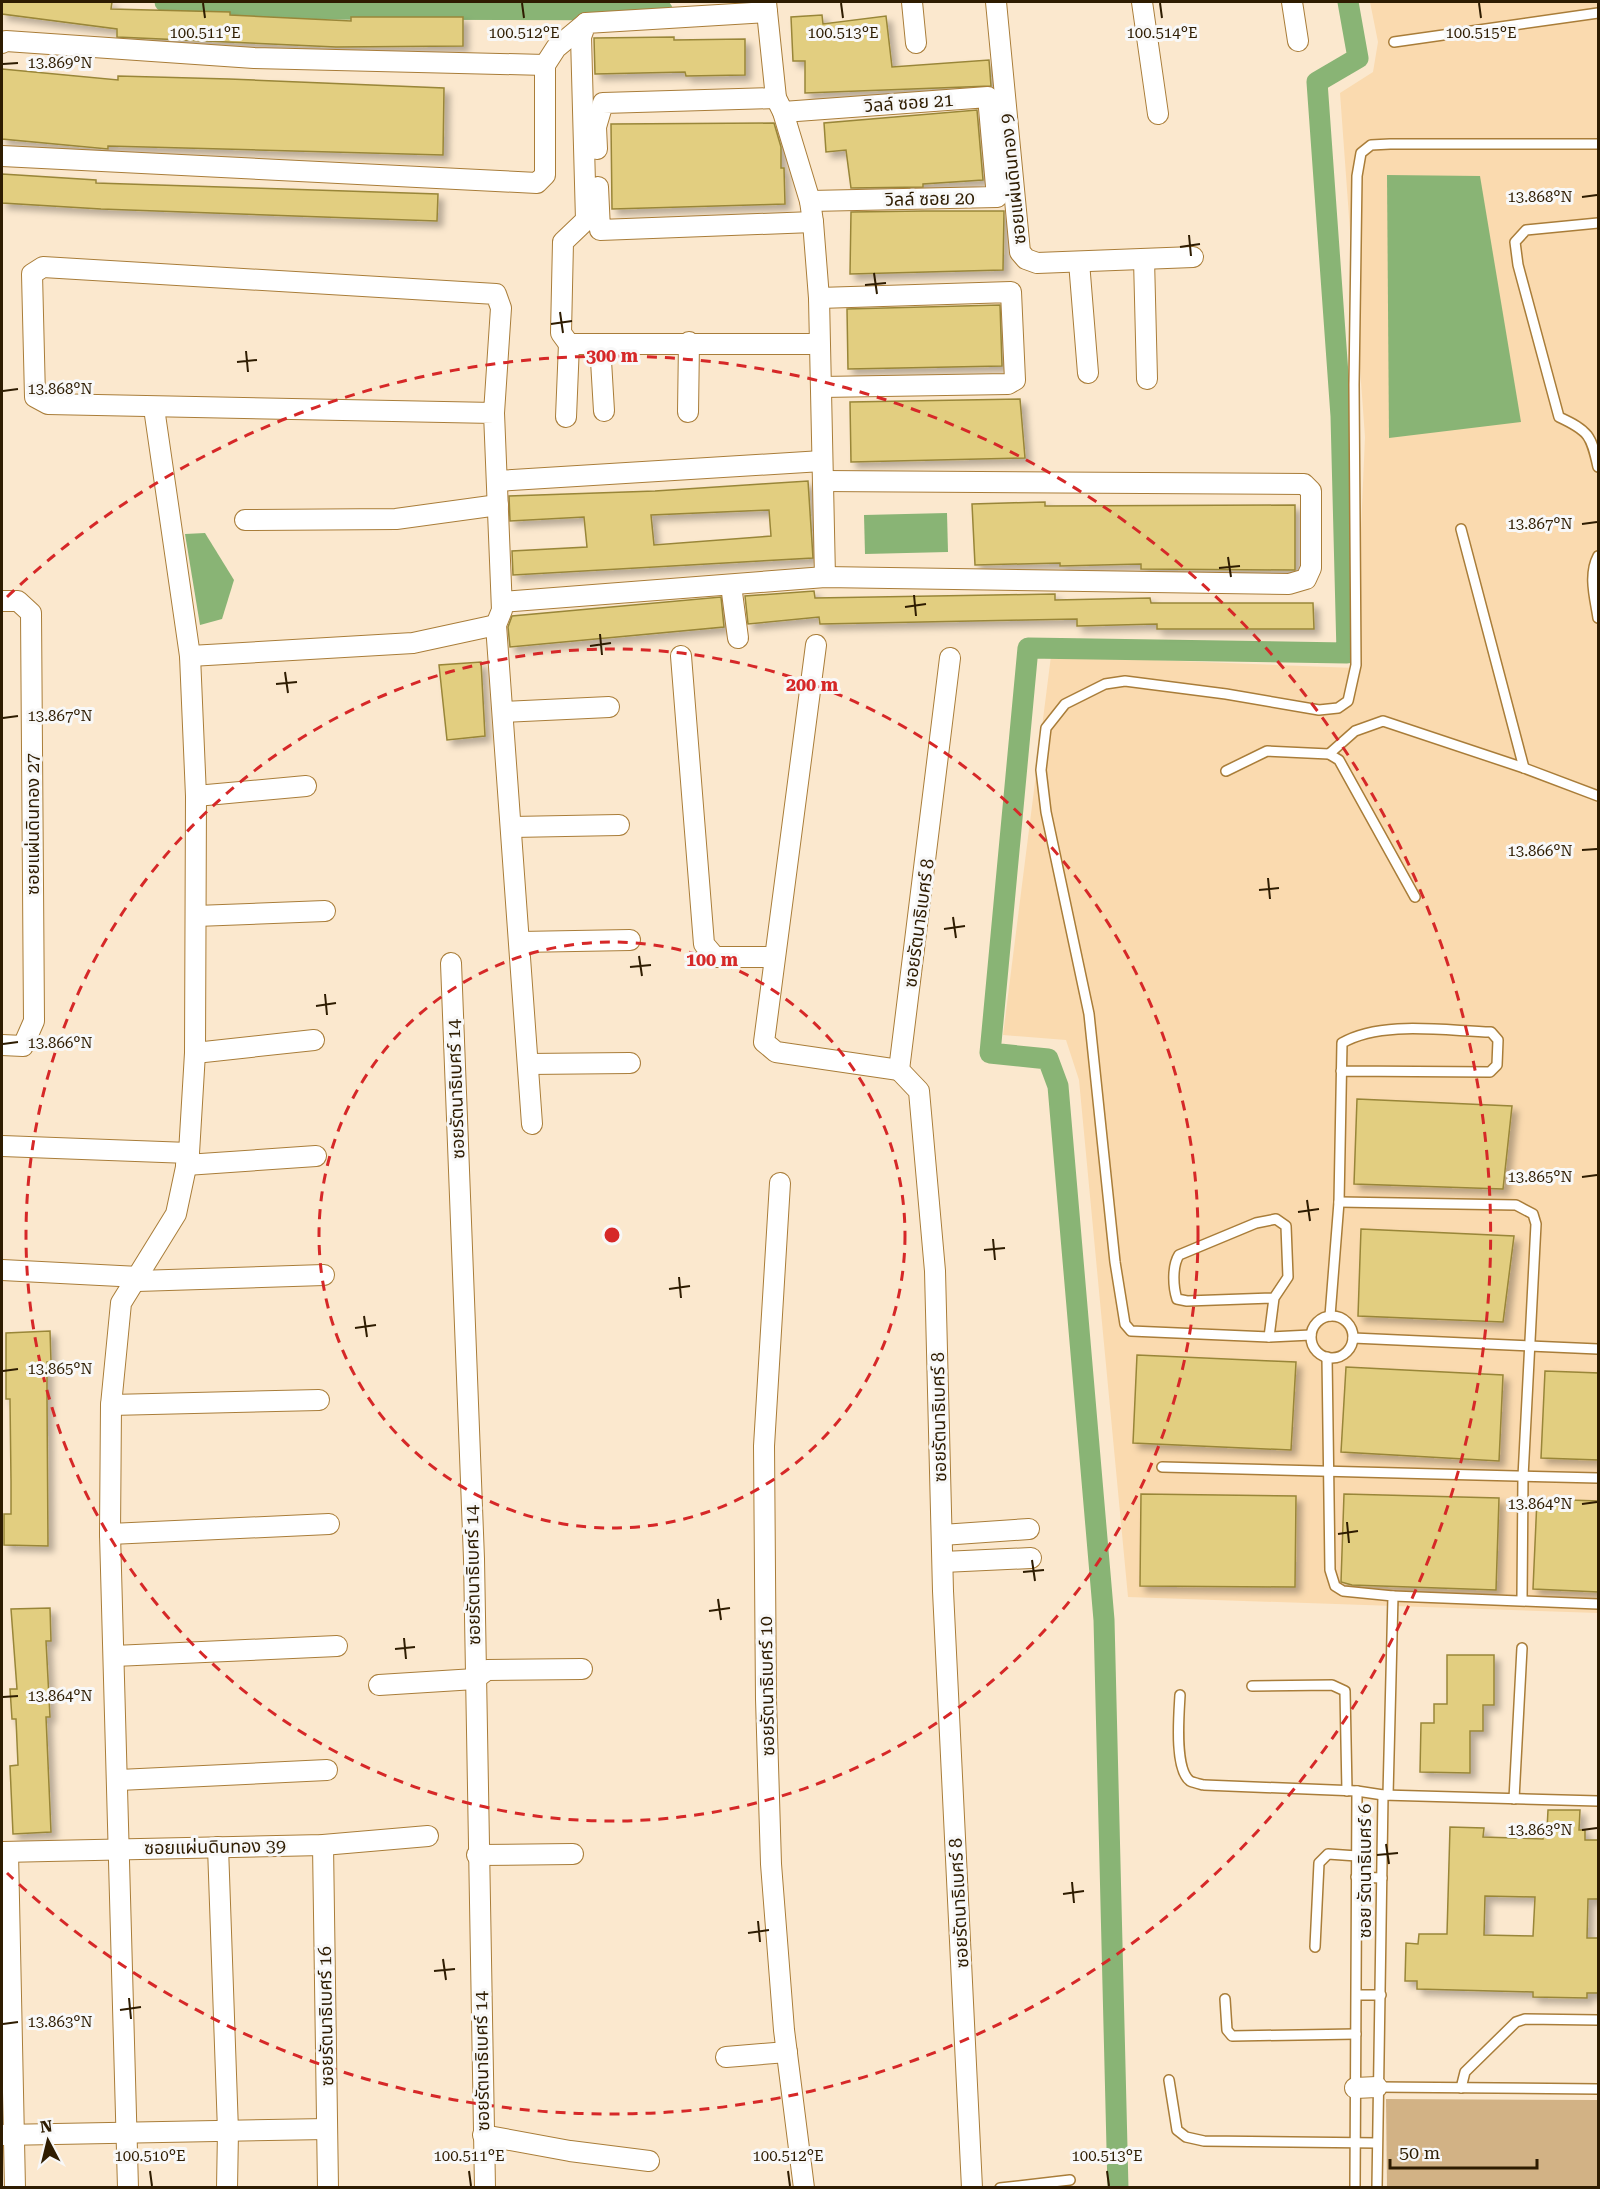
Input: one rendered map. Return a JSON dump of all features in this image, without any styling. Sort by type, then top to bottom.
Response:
[{"type":"street","points":[[912,2],[916,43]]},
{"type":"street","name":"ซอยแผ่นดินทอง 9","points":[[996,2],[1020,252],[1026,259],[1036,263],[1193,257]]},
{"type":"street","points":[[1142,2],[1158,114]]},
{"type":"street","points":[[1292,2],[1298,41]]},
{"type":"street","points":[[2,156],[537,183],[545,175],[545,65],[556,48],[586,23],[766,7],[779,105],[810,201],[813,222],[819,298],[825,577]]},
{"type":"street","points":[[567,417],[569,344],[561,333],[563,242],[586,220],[581,37],[586,23]]},
{"type":"street","points":[[2,43],[6,41],[254,58],[545,65]]},
{"type":"street","name":"วิลล์ ซอย 21","points":[[779,105],[988,97],[992,145]]},
{"type":"street","points":[[779,105],[603,104],[596,127],[600,230],[813,222]]},
{"type":"street","name":"วิลล์ ซอย 20","points":[[810,201],[998,197],[992,145]]},
{"type":"street","points":[[1144,259],[1147,379]]},
{"type":"street","points":[[1079,262],[1088,373]]},
{"type":"street","points":[[494,413],[48,405],[35,397],[32,274],[43,267],[496,294],[501,308],[494,413],[502,602],[502,610],[496,626],[532,1124]]},
{"type":"street","points":[[819,298],[1011,292],[1016,380],[1008,384],[821,387]]},
{"type":"street","points":[[569,344],[689,342],[810,344]]},
{"type":"street","points":[[688,412],[689,342]]},
{"type":"street","points":[[600,344],[604,411]]},
{"type":"street","points":[[128,2187],[119,1780],[110,1534],[111,1405],[121,1303],[138,1279],[176,1214],[188,1159],[195,1053],[196,796],[190,656],[154,408]]},
{"type":"street","points":[[496,481],[823,471],[1304,484],[1311,491],[1311,568],[1306,579],[1289,584],[825,577],[502,602]]},
{"type":"street","points":[[245,520],[396,519],[498,505]]},
{"type":"street","points":[[731,585],[738,638]]},
{"type":"street","name":"ซอยแผ่นดินทอง 27","points":[[2,601],[18,601],[31,613],[34,1021],[23,1046],[2,1045]]},
{"type":"street","points":[[190,656],[413,643],[496,626]]},
{"type":"street","points":[[816,645],[764,1042],[776,1052],[899,1070]]},
{"type":"street","points":[[681,656],[704,944],[715,957],[774,957]]},
{"type":"street","name":"ซอยรัตนาธิเบศร์ 8","points":[[950,658],[899,1070],[919,1090],[935,1271],[943,1562],[972,2187]]},
{"type":"street","points":[[504,712],[609,707]]},
{"type":"street","points":[[196,796],[306,786]]},
{"type":"street","points":[[512,827],[620,825]]},
{"type":"street","points":[[196,916],[325,911]]},
{"type":"street","points":[[520,942],[630,940]]},
{"type":"street","name":"ซอยรัตนาธิเบศร์ 14","points":[[451,963],[474,1559],[477,1855],[485,2187]]},
{"type":"street","points":[[195,1053],[314,1040]]},
{"type":"street","points":[[528,1064],[630,1063]]},
{"type":"street","points":[[2,1146],[188,1159],[315,1156]]},
{"type":"street","name":"ซอยรัตนาธิเบศร์ 10","points":[[780,1183],[764,1469],[771,1863],[787,2052],[804,2187]]},
{"type":"street","points":[[2,1270],[138,1279],[324,1275]]},
{"type":"street","points":[[111,1405],[319,1400]]},
{"type":"street","points":[[110,1534],[329,1524]]},
{"type":"street","points":[[942,1535],[1029,1529]]},
{"type":"street","points":[[943,1562],[1031,1557]]},
{"type":"street","points":[[114,1656],[337,1646]]},
{"type":"street","points":[[379,1685],[475,1679],[487,1670],[582,1669]]},
{"type":"street","points":[[119,1780],[327,1770]]},
{"type":"street","name":"ซอยแผ่นดินทอง 39","points":[[5,1852],[322,1845],[428,1836]]},
{"type":"street","name":"ซอยรัตนาธิเบศร์ 16","points":[[322,1845],[328,2187]]},
{"type":"street","points":[[218,1847],[228,2131],[227,2187]]},
{"type":"street","points":[[5,1852],[8,2135],[15,2187]]},
{"type":"street","points":[[477,1855],[573,1854]]},
{"type":"street","points":[[726,2057],[787,2052]]},
{"type":"street","points":[[1355,2088],[1377,2086]]},
{"type":"street","points":[[8,2135],[327,2129]]},
{"type":"street","points":[[483,2135],[570,2151],[649,2161]]},
{"type":"lane","points":[[1394,42],[1599,13]]},
{"type":"lane","points":[[1311,1335],[1269,1337],[1131,1331],[1125,1324],[1115,1262],[1089,1014],[1046,812],[1041,770],[1046,728],[1065,704],[1105,684],[1125,681],[1226,694],[1319,710],[1338,708],[1348,701],[1356,665],[1354,385],[1357,177],[1361,153],[1371,145],[1390,144],[1599,144]]},
{"type":"lane","points":[[1599,223],[1526,230],[1515,242],[1518,265],[1559,417],[1582,428],[1592,439],[1599,467]]},
{"type":"lane","points":[[1461,530],[1524,768]]},
{"type":"lane","points":[[1599,556],[1593,566],[1593,591],[1599,618]]},
{"type":"lane","points":[[1329,754],[1355,731],[1383,721],[1524,768],[1599,796]]},
{"type":"lane","points":[[1226,771],[1267,751],[1329,754],[1339,760],[1415,897]]},
{"type":"lane","points":[[1330,1316],[1339,1202],[1341,1071],[1342,1042],[1357,1034],[1381,1029],[1491,1032],[1498,1040],[1497,1065],[1490,1072],[1341,1071]]},
{"type":"lane","points":[[1339,1202],[1516,1205],[1533,1214],[1536,1224],[1523,1476],[1522,1599]]},
{"type":"lane","points":[[1269,1337],[1274,1298],[1288,1277],[1286,1226],[1276,1219],[1256,1223],[1179,1255],[1176,1260],[1174,1291],[1177,1299],[1187,1301],[1274,1298]]},
{"type":"lane","points":[[1330,1316],[1344,1320],[1353,1331],[1353,1338],[1347,1352],[1341,1356],[1327,1357],[1315,1349],[1311,1335],[1317,1322],[1330,1316]]},
{"type":"lane","points":[[1353,1338],[1599,1349]]},
{"type":"lane","points":[[1327,1357],[1330,1470],[1327,1532],[1330,1569],[1335,1586],[1343,1591],[1393,1596],[1522,1599],[1599,1604]]},
{"type":"lane","points":[[1162,1467],[1599,1478]]},
{"type":"lane","points":[[1393,1596],[1385,1795],[1599,1801]]},
{"type":"lane","points":[[1514,1799],[1522,1648]]},
{"type":"lane","points":[[1252,1686],[1332,1685],[1345,1691],[1347,1791]]},
{"type":"lane","points":[[1179,1695],[1180,1752],[1185,1774],[1191,1781],[1204,1785],[1358,1791]]},
{"type":"lane","name":"ซอย รัตนาธิเบศร์ 6","points":[[1355,2187],[1358,1791],[1385,1795],[1377,2086],[1377,2187]]},
{"type":"lane","points":[[1315,1947],[1319,1863],[1328,1854],[1357,1856]]},
{"type":"lane","points":[[1356,1876],[1382,1878]]},
{"type":"lane","points":[[1357,1995],[1381,1995]]},
{"type":"lane","points":[[1225,1999],[1227,2030],[1232,2036],[1356,2034]]},
{"type":"lane","points":[[1461,2088],[1465,2072],[1516,2022],[1525,2019],[1599,2020]]},
{"type":"lane","points":[[1169,2080],[1177,2130],[1186,2137],[1204,2141],[1377,2143]]},
{"type":"lane","points":[[1377,2086],[1599,2089]]},
{"type":"lane","points":[[1000,2187],[1071,2180]]},
{"type":"shaded area","points":[[1370,2],[1598,2],[1598,1613],[1128,1597],[1079,1080],[1066,1040],[1003,1035],[1051,656],[1355,668],[1365,437],[1340,93],[1373,72],[1378,42]]},
{"type":"shaded area","points":[[1387,175],[1480,176],[1521,422],[1389,438]]},
{"type":"shaded area","points":[[947,513],[948,552],[865,554],[864,515]]},
{"type":"shaded area","points":[[205,533],[234,580],[222,619],[200,625],[185,534]]},
{"type":"shaded area","points":[[1386,2099],[1598,2100],[1598,2187],[1387,2187]]},
{"type":"building","points":[[2,2],[112,2],[111,9],[230,12],[230,15],[351,21],[351,17],[463,17],[463,46],[336,47],[117,37],[117,29],[2,14]]},
{"type":"building","points":[[822,15],[823,24],[886,16],[892,67],[989,60],[991,86],[805,93],[805,61],[793,61],[791,17]]},
{"type":"building","points":[[674,37],[674,40],[745,39],[745,75],[686,76],[685,72],[595,74],[594,38]]},
{"type":"building","points":[[2,69],[118,80],[118,76],[444,88],[443,155],[108,146],[108,149],[2,139]]},
{"type":"building","points":[[977,110],[983,180],[923,184],[923,187],[851,188],[846,150],[826,152],[824,123]]},
{"type":"building","points":[[774,123],[781,147],[781,168],[784,168],[785,204],[612,209],[611,124]]},
{"type":"building","points":[[2,174],[96,180],[96,183],[438,194],[437,221],[101,209],[2,203]]},
{"type":"building","points":[[1004,211],[1003,270],[850,274],[851,212]]},
{"type":"building","points":[[1000,305],[1002,366],[848,369],[847,309]]},
{"type":"building","points":[[1020,399],[1025,458],[851,462],[850,402]]},
{"type":"building","points":[[808,481],[813,558],[513,575],[512,551],[587,547],[584,517],[510,521],[509,496],[655,491]],"holes":[[[769,510],[771,536],[654,545],[651,515]]]},
{"type":"building","points":[[1045,502],[1045,506],[1295,505],[1295,570],[1141,569],[1141,564],[975,565],[972,504]]},
{"type":"building","points":[[814,591],[815,598],[1055,594],[1055,600],[1150,598],[1151,603],[1313,603],[1314,629],[1157,629],[1157,624],[1077,626],[1077,619],[820,624],[819,617],[748,624],[745,596]]},
{"type":"building","points":[[721,597],[724,627],[510,647],[508,627],[512,616]]},
{"type":"building","points":[[481,662],[485,736],[447,740],[439,665]]},
{"type":"building","points":[[1357,1099],[1512,1106],[1503,1189],[1354,1184]]},
{"type":"building","points":[[1361,1229],[1514,1236],[1503,1322],[1358,1316]]},
{"type":"building","points":[[50,1331],[51,1362],[47,1362],[48,1546],[4,1545],[4,1514],[11,1514],[10,1399],[6,1399],[6,1333]]},
{"type":"building","points":[[1137,1355],[1296,1362],[1291,1450],[1133,1443]]},
{"type":"building","points":[[1346,1367],[1503,1375],[1499,1461],[1341,1452]]},
{"type":"building","points":[[1545,1371],[1599,1373],[1599,1460],[1541,1458]]},
{"type":"building","points":[[1141,1494],[1296,1496],[1295,1587],[1140,1586]]},
{"type":"building","points":[[1344,1494],[1499,1498],[1496,1590],[1352,1585],[1341,1582]]},
{"type":"building","points":[[1537,1499],[1599,1501],[1599,1592],[1533,1589]]},
{"type":"building","points":[[50,1608],[51,1641],[46,1641],[50,1717],[46,1717],[51,1832],[13,1834],[10,1766],[18,1765],[16,1719],[12,1719],[10,1689],[17,1689],[11,1609]]},
{"type":"building","points":[[1447,1655],[1494,1655],[1494,1705],[1483,1705],[1483,1731],[1470,1731],[1470,1773],[1420,1772],[1421,1723],[1434,1723],[1434,1704],[1447,1704]]},
{"type":"building","points":[[1548,1810],[1580,1810],[1579,1830],[1585,1830],[1585,1840],[1599,1840],[1599,1899],[1588,1899],[1587,1938],[1599,1938],[1599,1993],[1587,1993],[1587,1998],[1533,1997],[1533,1992],[1417,1989],[1417,1981],[1405,1981],[1406,1943],[1418,1944],[1419,1934],[1447,1934],[1450,1827],[1484,1828],[1483,1837],[1543,1839],[1543,1829],[1547,1830]],"holes":[[[1485,1896],[1535,1897],[1533,1936],[1484,1935]]]},
{"type":"waterway","points":[[165,2],[258,9],[662,10]]},
{"type":"waterway","points":[[1118,2188],[1104,1620],[1058,1086],[1048,1059],[990,1053],[1028,648],[1347,653],[1341,416],[1317,82],[1358,58],[1348,2]]}]
